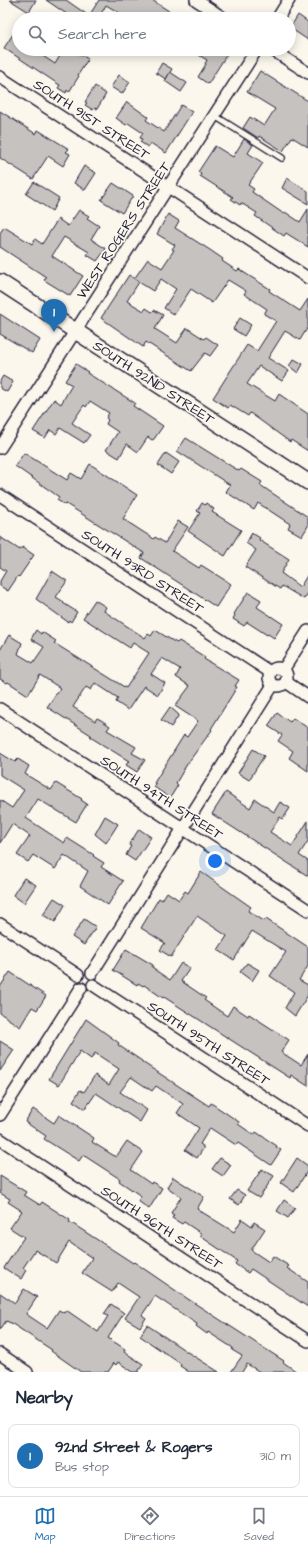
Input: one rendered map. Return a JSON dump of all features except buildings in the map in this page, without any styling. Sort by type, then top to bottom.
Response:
[{"type":"street","points":[[196,0],[214,12]]},
{"type":"street","points":[[281,12],[289,0]]},
{"type":"street","name":"WEST ROGERS STREET","points":[[0,448],[253,56]]},
{"type":"street","points":[[282,56],[308,73]]},
{"type":"street","name":"SOUTH 91ST STREET","points":[[0,77],[308,278]]},
{"type":"street","name":"SOUTH 92ND STREET","points":[[0,282],[308,482]]},
{"type":"street","name":"SOUTH 93RD STREET","points":[[0,495],[270,672]]},
{"type":"street","points":[[284,670],[308,631]]},
{"type":"street","points":[[275,668],[284,670],[287,675],[286,682],[280,687],[273,685],[269,678],[270,672],[275,668]]},
{"type":"street","points":[[286,682],[308,697]]},
{"type":"street","points":[[92,973],[273,685]]},
{"type":"street","name":"SOUTH 94TH STREET","points":[[0,709],[308,910]]},
{"type":"street","points":[[0,924],[78,975]]},
{"type":"street","points":[[83,971],[92,973],[95,978],[93,985],[87,989],[81,988],[77,984],[78,975],[83,971]]},
{"type":"street","name":"SOUTH 95TH STREET","points":[[93,985],[308,1126]]},
{"type":"street","points":[[0,1115],[81,988]]},
{"type":"street","name":"SOUTH 96TH STREET","points":[[0,1140],[308,1341]]},
{"type":"street","points":[[0,1354],[27,1372]]},
{"type":"lane","points":[[215,116],[282,158]]},
{"type":"place","name":"92nd Street & Rogers","points":[[54,332]]}]
